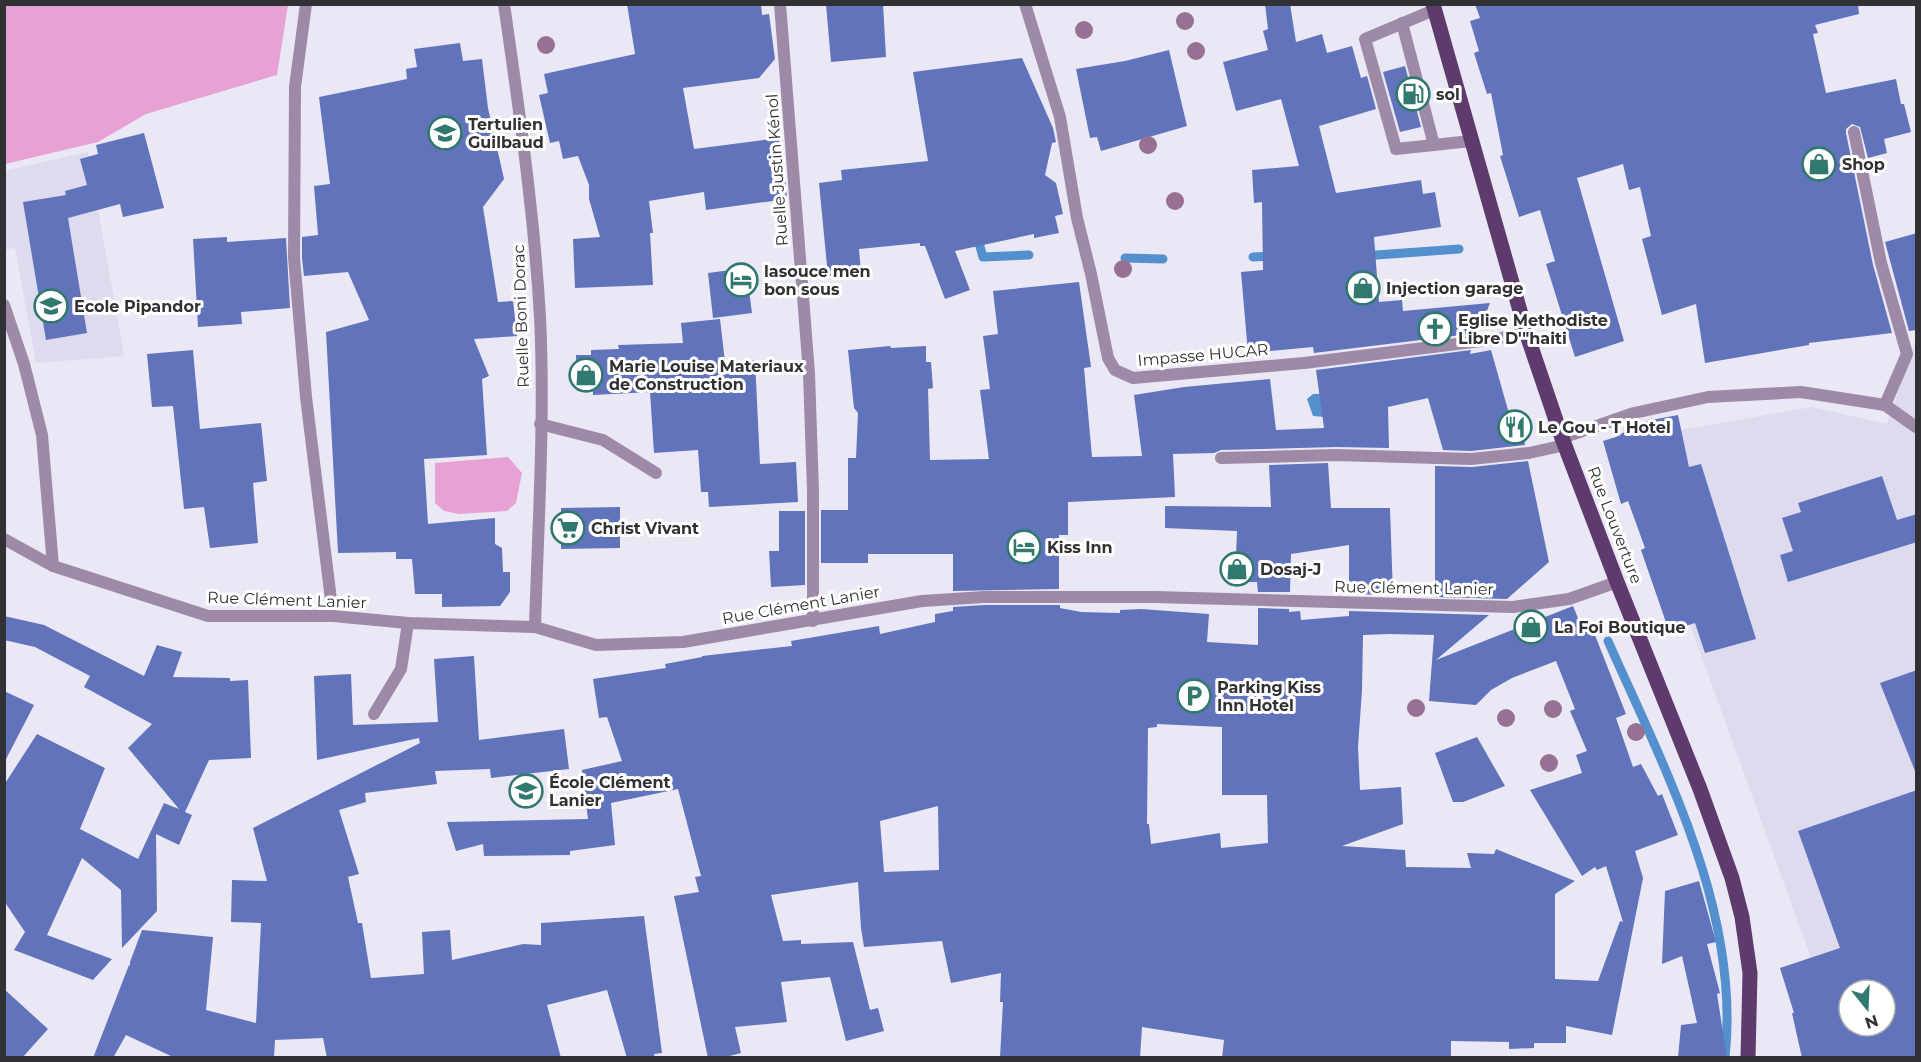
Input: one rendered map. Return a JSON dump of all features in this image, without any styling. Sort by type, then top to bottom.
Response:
[{"type":"main road","name":"Rue Louverture","points":[[1433,7],[1526,332],[1617,582],[1700,789],[1732,878],[1742,917],[1750,973],[1748,1058]]},
{"type":"street","points":[[306,4],[295,87],[294,258],[306,397],[333,616]]},
{"type":"street","name":"Ruelle Boni Dorac","points":[[504,4],[532,207],[540,319],[535,627]]},
{"type":"street","name":"Ruelle Justin Kénol","points":[[780,4],[809,373],[813,491],[813,621]]},
{"type":"street","name":"Impasse HUCAR","points":[[1025,4],[1060,117],[1077,218],[1108,358],[1115,370],[1133,378],[1304,363],[1497,339],[1526,332]]},
{"type":"street","points":[[1433,7],[1365,39],[1396,149],[1472,141]]},
{"type":"street","points":[[1401,23],[1434,145]]},
{"type":"street","points":[[1854,132],[1881,263],[1907,354],[1885,405]]},
{"type":"street","points":[[4,305],[24,364],[42,435],[53,566]]},
{"type":"street","points":[[1221,458],[1336,455],[1471,459],[1529,453],[1634,412],[1708,397],[1801,392],[1885,405],[1917,427]]},
{"type":"street","points":[[540,424],[603,440],[656,473]]},
{"type":"street","name":"Rue Clément Lanier","points":[[4,539],[53,566],[208,616],[333,616],[408,623],[535,627],[596,645],[683,642],[922,601],[1048,596],[1513,607],[1569,599],[1617,582]]},
{"type":"street","points":[[374,714],[401,669],[408,623]]},
{"type":"shaded area","points":[[4,5],[288,5],[277,75],[146,114],[98,142],[5,164]]},
{"type":"shaded area","points":[[88,152],[124,356],[36,363],[15,248],[5,250],[4,171]]},
{"type":"shaded area","points":[[1916,339],[1916,1057],[1847,1057],[1840,1038],[1897,1038],[1897,978],[1837,978],[1837,1029],[1686,614],[1634,438],[1812,407],[1887,424]]},
{"type":"shaded area","points":[[508,457],[522,473],[516,503],[507,511],[459,514],[444,511],[435,503],[435,463]]},
{"type":"water","points":[[1363,392],[1325,417],[1313,416],[1307,399],[1313,394]]},
{"type":"building","points":[[627,4],[761,4],[762,15],[769,14],[775,59],[759,78],[683,88],[694,149],[779,138],[787,199],[706,210],[704,192],[649,201],[653,233],[650,233],[653,285],[575,288],[573,239],[600,237],[589,199],[589,185],[578,156],[563,159],[559,141],[550,143],[539,95],[548,93],[544,74],[635,54]]},
{"type":"building","points":[[826,4],[883,4],[886,57],[831,62]]},
{"type":"building","points":[[1265,4],[1290,4],[1296,42],[1322,34],[1327,53],[1352,46],[1361,78],[1367,76],[1376,109],[1319,126],[1336,193],[1421,180],[1423,194],[1435,192],[1441,227],[1374,237],[1379,302],[1402,300],[1403,311],[1490,303],[1478,333],[1314,353],[1313,347],[1248,353],[1241,272],[1263,270],[1262,202],[1254,203],[1252,170],[1299,166],[1281,99],[1236,111],[1223,62],[1268,50],[1263,31],[1268,29]]},
{"type":"building","points":[[1475,4],[1858,4],[1859,14],[1815,25],[1818,33],[1813,34],[1826,93],[1896,79],[1901,104],[1904,104],[1911,132],[1884,139],[1887,153],[1868,158],[1860,127],[1852,124],[1846,129],[1873,265],[1892,333],[1809,343],[1809,345],[1705,363],[1696,304],[1662,315],[1642,239],[1651,236],[1640,187],[1629,190],[1623,164],[1577,178],[1624,341],[1575,357],[1546,264],[1555,261],[1540,210],[1519,217],[1500,156],[1503,155],[1491,93],[1487,94],[1474,53],[1479,51],[1470,21],[1480,18]]},
{"type":"building","points":[[460,43],[463,61],[482,59],[488,108],[504,179],[483,207],[498,302],[513,301],[517,336],[474,339],[489,376],[482,379],[487,455],[424,459],[428,524],[495,518],[495,544],[502,548],[503,572],[510,572],[510,592],[500,606],[442,607],[442,594],[415,594],[412,559],[396,559],[396,552],[338,553],[326,332],[369,320],[348,272],[304,276],[302,258],[302,237],[318,235],[314,186],[330,184],[319,97],[407,79],[406,69],[417,67],[414,49]]},
{"type":"building","points":[[1169,50],[1187,126],[1101,151],[1097,137],[1090,138],[1076,69],[1125,61]]},
{"type":"building","points":[[1022,58],[1053,128],[1056,142],[1052,143],[1045,175],[1056,183],[1063,214],[1055,216],[1059,233],[1034,238],[1034,234],[955,251],[970,290],[945,299],[925,246],[920,246],[920,243],[859,249],[861,273],[828,276],[819,183],[842,180],[841,170],[928,161],[913,72]]},
{"type":"building","points":[[1405,66],[1421,127],[1400,132],[1383,72]]},
{"type":"building","points":[[144,133],[164,208],[123,217],[120,204],[68,218],[87,333],[46,340],[23,202],[66,195],[65,191],[87,185],[80,159],[98,154],[96,145]]},
{"type":"building","points":[[1917,233],[1917,330],[1909,331],[1885,242]]},
{"type":"building","points":[[227,237],[227,242],[286,238],[290,308],[241,312],[242,324],[198,327],[193,239]]},
{"type":"building","points":[[746,268],[752,313],[713,318],[708,273]]},
{"type":"building","points":[[1079,282],[1091,367],[1084,368],[1092,457],[1142,456],[1134,395],[1184,387],[1270,379],[1276,430],[1324,428],[1316,370],[1471,350],[1470,354],[1491,350],[1508,410],[1519,411],[1525,445],[1471,451],[1443,450],[1428,398],[1388,407],[1389,448],[1221,450],[1214,453],[1173,454],[1175,497],[1068,502],[1068,535],[1059,535],[1059,589],[953,591],[953,554],[868,554],[868,563],[821,563],[821,510],[848,510],[848,458],[856,458],[858,413],[854,408],[848,350],[890,346],[891,348],[926,346],[926,362],[931,362],[933,388],[928,389],[930,460],[989,459],[980,390],[990,389],[983,336],[998,334],[993,291]]},
{"type":"building","points":[[720,319],[725,362],[755,360],[760,464],[796,462],[798,502],[709,507],[708,492],[701,492],[698,450],[654,453],[650,392],[593,395],[593,390],[577,391],[576,355],[591,355],[591,350],[619,349],[618,345],[683,343],[681,323]]},
{"type":"building","points":[[193,350],[200,429],[261,423],[267,481],[253,483],[258,543],[210,548],[204,507],[184,509],[173,406],[152,407],[147,354]]},
{"type":"building","points":[[1678,415],[1689,467],[1701,464],[1756,639],[1705,653],[1695,623],[1669,631],[1641,550],[1645,548],[1628,501],[1621,504],[1603,441],[1616,437],[1641,422]]},
{"type":"building","points":[[1528,461],[1549,562],[1507,599],[1435,597],[1435,466],[1472,467]]},
{"type":"building","points":[[1328,463],[1331,508],[1390,508],[1393,595],[1349,594],[1349,545],[1291,554],[1290,592],[1258,592],[1257,582],[1235,582],[1237,531],[1165,528],[1165,506],[1271,507],[1269,465]]},
{"type":"building","points":[[1882,476],[1897,520],[1917,514],[1917,542],[1788,582],[1780,555],[1793,551],[1782,518],[1801,512],[1798,503]]},
{"type":"building","points":[[620,507],[620,548],[561,549],[561,508]]},
{"type":"building","points":[[779,511],[805,511],[805,585],[771,587],[769,551],[779,551]]},
{"type":"building","points":[[1060,605],[1060,608],[1081,612],[1120,613],[1120,610],[1141,609],[1209,614],[1207,642],[1258,645],[1258,608],[1300,611],[1301,620],[1349,616],[1349,611],[1489,615],[1436,660],[1573,606],[1582,628],[1591,625],[1626,714],[1616,718],[1633,767],[1641,764],[1658,796],[1662,794],[1678,835],[1635,851],[1643,878],[1612,1035],[1566,1026],[1566,1043],[1534,1043],[1534,1048],[1509,1049],[1509,1042],[1451,1041],[1451,1058],[1222,1058],[1224,1040],[1142,1027],[1140,1058],[1000,1058],[1003,1002],[1000,1002],[1001,973],[951,983],[942,941],[864,947],[858,882],[771,895],[783,941],[801,940],[801,944],[853,942],[870,1010],[878,1008],[884,1031],[846,1041],[830,977],[781,982],[787,1022],[735,1027],[741,1053],[722,1058],[708,1058],[674,896],[699,892],[695,877],[701,876],[678,789],[611,803],[615,845],[570,851],[570,855],[484,856],[483,844],[456,851],[447,822],[588,819],[582,770],[622,761],[607,717],[599,718],[593,679],[666,668],[665,664],[702,656],[792,646],[791,641],[879,626],[880,634],[935,622],[935,614],[953,611],[953,607]],"holes":[[[1363,635],[1434,635],[1429,701],[1476,705],[1491,690],[1512,678],[1556,661],[1575,709],[1570,711],[1587,751],[1576,755],[1582,773],[1530,790],[1582,876],[1595,867],[1597,870],[1606,866],[1623,922],[1620,921],[1598,981],[1555,979],[1555,894],[1575,881],[1496,849],[1494,854],[1467,853],[1471,868],[1406,867],[1405,850],[1342,846],[1403,824],[1401,787],[1360,790],[1358,747]],[[1157,724],[1222,727],[1222,795],[1267,795],[1268,843],[1221,848],[1220,833],[1151,844],[1149,824],[1147,824],[1148,728],[1157,727]],[[938,806],[939,870],[884,872],[880,821]]]},
{"type":"building","points":[[4,616],[44,625],[144,676],[157,645],[182,652],[173,677],[248,680],[251,758],[209,760],[185,812],[192,815],[179,845],[156,834],[157,911],[122,948],[121,890],[82,858],[47,935],[112,959],[93,980],[14,950],[25,932],[4,901],[4,785],[37,734],[105,768],[80,829],[138,859],[164,803],[179,809],[128,748],[152,724],[84,687],[90,676],[35,647],[4,640]]},
{"type":"building","points":[[474,656],[479,740],[564,729],[569,769],[491,778],[490,769],[435,771],[437,784],[365,793],[366,802],[339,810],[359,874],[348,877],[358,923],[362,923],[371,978],[424,974],[422,932],[450,930],[452,960],[523,944],[541,945],[541,923],[644,916],[662,1053],[654,1054],[655,1058],[627,1058],[607,990],[547,1005],[561,1058],[327,1058],[323,1038],[275,1040],[274,1058],[175,1058],[126,1035],[113,1058],[93,1058],[142,930],[213,937],[206,1010],[256,1023],[261,923],[231,922],[232,880],[267,881],[253,828],[420,743],[419,738],[317,760],[314,676],[351,674],[353,725],[438,722],[434,659]]},
{"type":"building","points":[[1917,670],[1917,770],[1915,771],[1880,683]]},
{"type":"building","points":[[4,691],[34,705],[4,763]]},
{"type":"building","points":[[1477,737],[1505,786],[1463,802],[1453,802],[1435,753]]},
{"type":"building","points":[[1917,790],[1917,1058],[1802,1058],[1792,1013],[1794,1013],[1780,968],[1840,948],[1798,831]]},
{"type":"building","points":[[1699,881],[1716,942],[1707,944],[1720,993],[1717,994],[1727,1058],[1678,1058],[1681,1025],[1697,1023],[1682,956],[1662,964],[1665,891]]},
{"type":"building","points":[[4,989],[48,1029],[22,1058],[4,1058]]},
{"type":"waterway","points":[[977,236],[983,257],[1029,255]]},
{"type":"waterway","points":[[1363,256],[1459,249]]},
{"type":"waterway","points":[[1253,257],[1274,256]]},
{"type":"waterway","points":[[1125,258],[1163,259]]},
{"type":"waterway","points":[[1608,641],[1674,791],[1694,843],[1710,896],[1721,949],[1727,1003],[1725,1058]]},
{"type":"place","name":"sol","points":[[1413,94]]},
{"type":"place","name":"Tertulien Guilbaud","points":[[445,133]]},
{"type":"place","name":"Shop","points":[[1819,164]]},
{"type":"place","name":"lasouce men bon sous","points":[[741,280]]},
{"type":"place","name":"Injection garage","points":[[1363,288]]},
{"type":"place","name":"Ecole Pipandor","points":[[51,306]]},
{"type":"place","name":"Eglise Methodiste Libre D'\"haiti","points":[[1435,329]]},
{"type":"place","name":"Marie Louise Materiaux de Construction","points":[[586,375]]},
{"type":"place","name":"Le Gou - T Hotel","points":[[1515,427]]},
{"type":"place","name":"Christ Vivant","points":[[568,528]]},
{"type":"place","name":"Kiss Inn","points":[[1024,547]]},
{"type":"place","name":"Dosaj-J","points":[[1237,569]]},
{"type":"place","name":"La Foi Boutique","points":[[1531,627]]},
{"type":"place","name":"Parking Kiss Inn Hotel","points":[[1194,696]]},
{"type":"place","name":"École Clément Lanier","points":[[526,791]]}]
